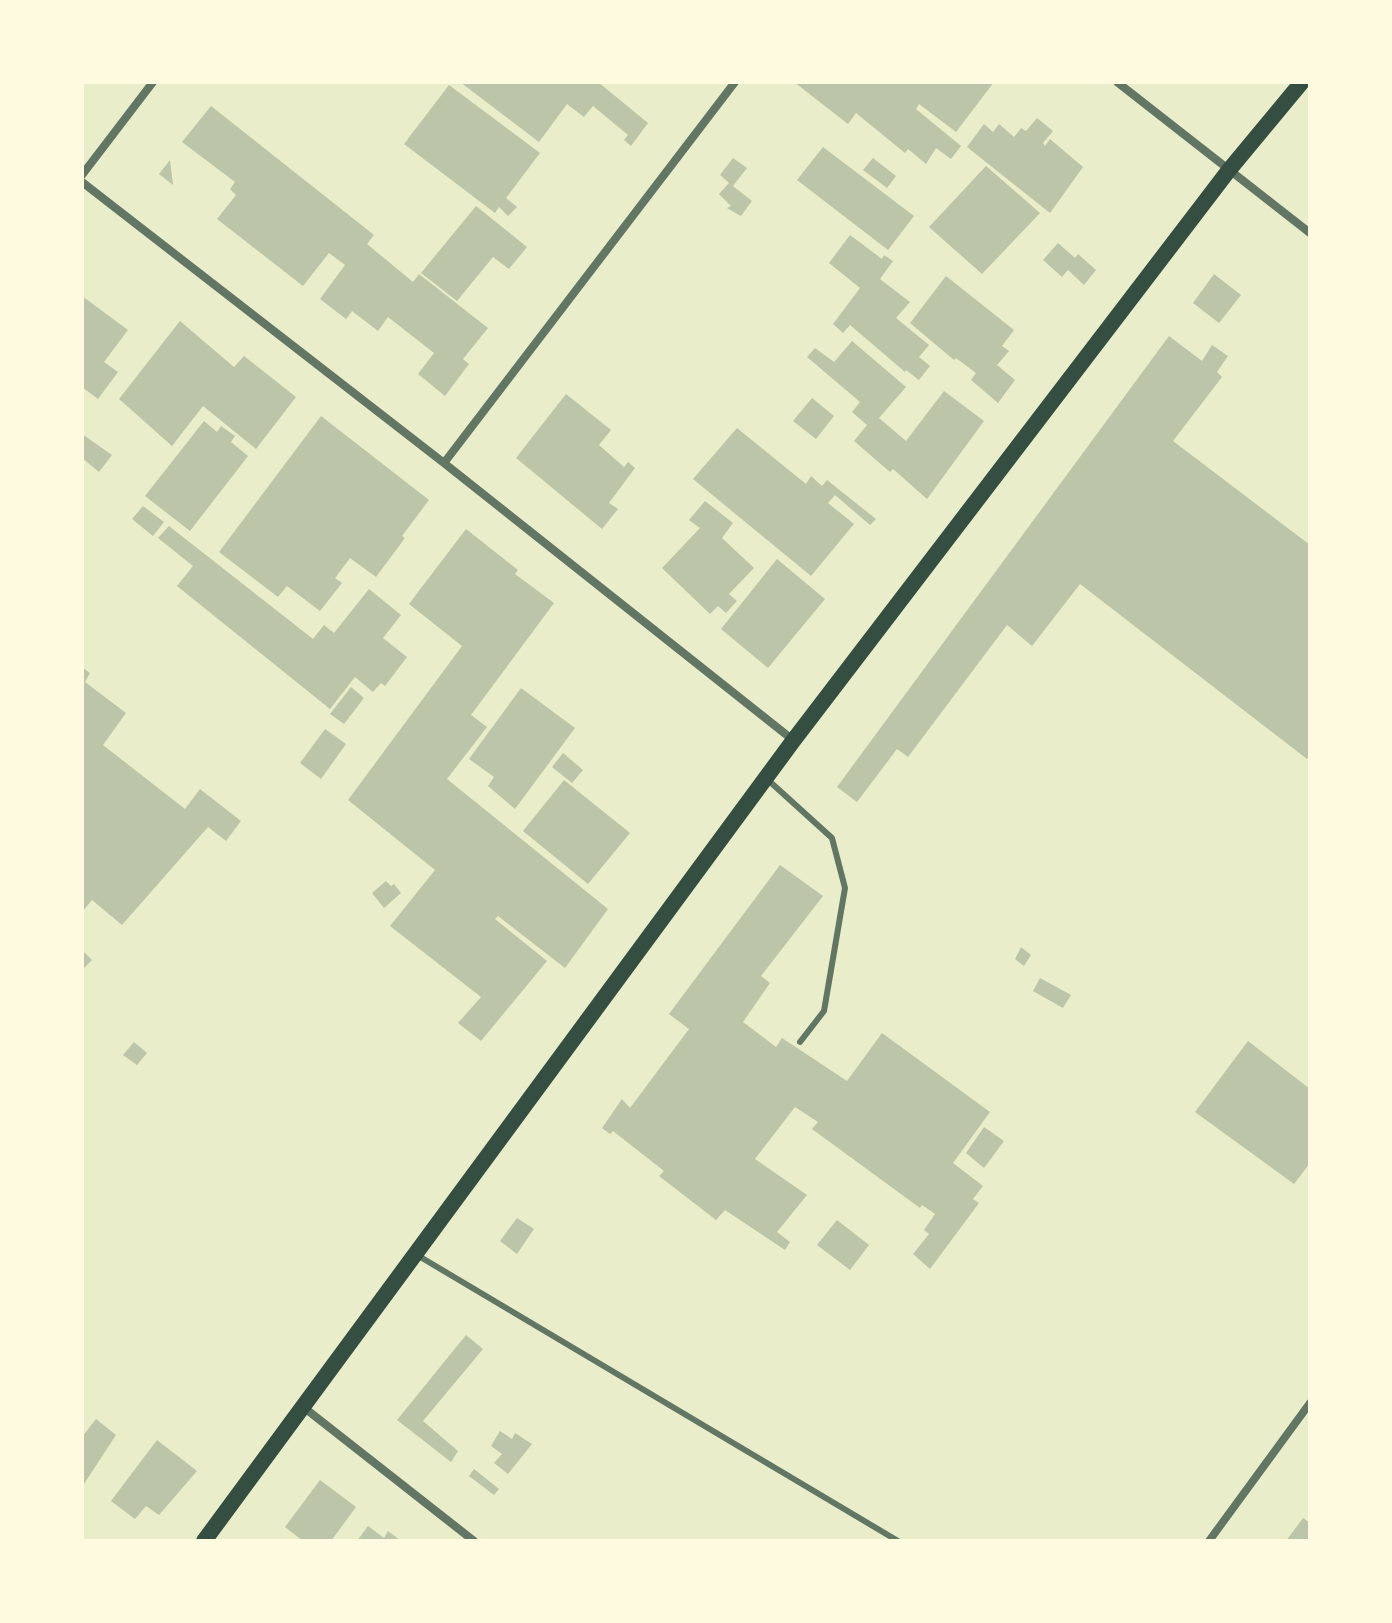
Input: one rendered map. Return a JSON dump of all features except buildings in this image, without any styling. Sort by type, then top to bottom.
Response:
[{"type":"main road","points":[[204,1541],[793,741],[1229,170],[1302,82]]},
{"type":"street","points":[[82,175],[153,82]]},
{"type":"street","points":[[444,463],[735,82]]},
{"type":"street","points":[[1117,82],[1310,233]]},
{"type":"street","points":[[82,182],[444,463],[793,741]]},
{"type":"street","points":[[1209,1541],[1310,1403]]},
{"type":"street","points":[[302,1406],[474,1541]]},
{"type":"lane","points":[[766,778],[832,838],[845,888],[824,1011],[800,1042]]},
{"type":"lane","points":[[414,1254],[898,1541]]}]
